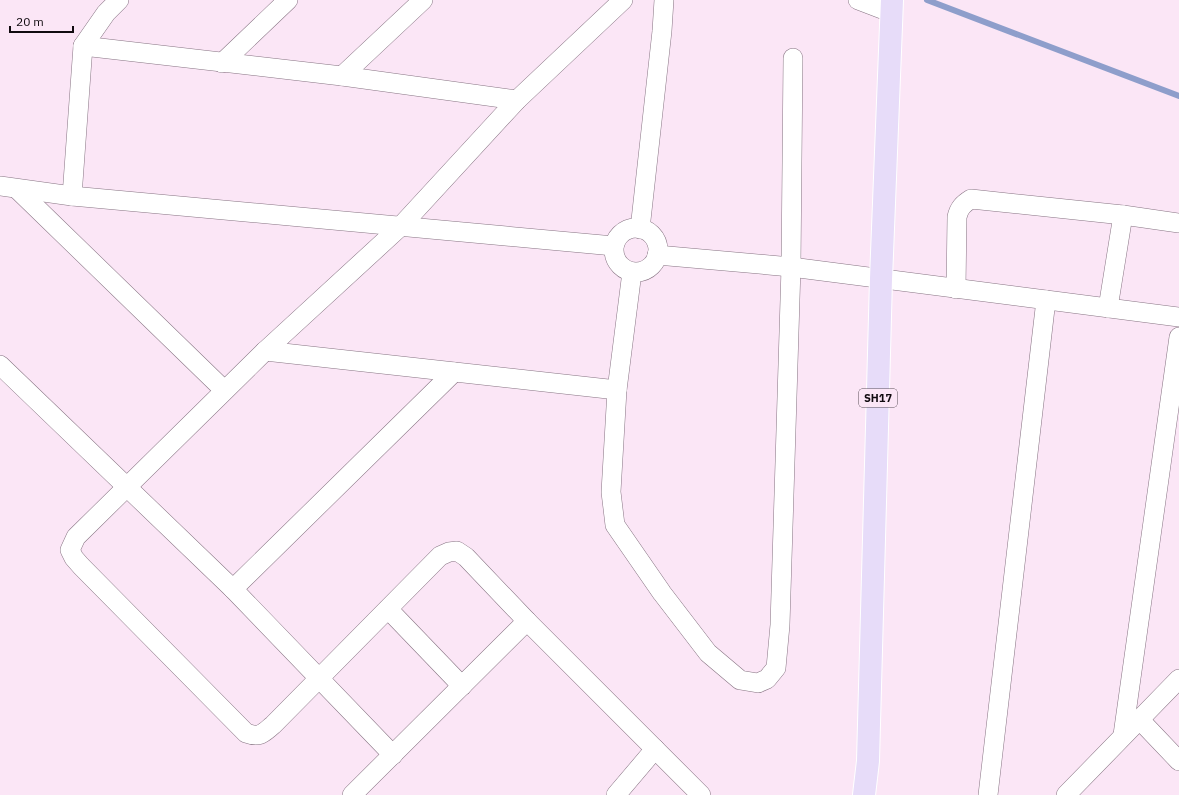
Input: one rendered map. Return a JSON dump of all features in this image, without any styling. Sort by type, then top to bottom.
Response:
[{"type":"main road","name":"SH17","points":[[864,795],[868,761],[882,279],[892,6]]},
{"type":"street","points":[[72,196],[83,46],[106,13],[119,0]]},
{"type":"street","points":[[222,63],[288,0]]},
{"type":"street","points":[[342,76],[423,0]]},
{"type":"street","points":[[623,0],[517,100],[400,227],[224,390],[76,537],[70,550],[74,558],[246,733],[255,736],[260,736],[273,725],[440,556],[449,552],[457,551],[466,557],[527,621],[701,795]]},
{"type":"street","points":[[640,229],[664,0]]},
{"type":"street","points":[[858,0],[892,6]]},
{"type":"street","points":[[83,46],[342,76],[517,100]]},
{"type":"street","points":[[632,272],[617,390],[611,492],[615,525],[662,593],[708,653],[740,680],[758,683],[767,679],[776,668],[780,625],[791,267],[793,58]]},
{"type":"street","points":[[9,188],[72,196],[614,246]]},
{"type":"street","points":[[9,188],[224,390]]},
{"type":"street","points":[[956,289],[957,217],[959,210],[964,203],[971,199],[1123,215],[1179,224]]},
{"type":"street","points":[[1108,308],[1123,215]]},
{"type":"street","points":[[631,229],[640,229],[648,232],[654,238],[657,246],[657,255],[654,262],[648,268],[640,272],[632,272],[624,269],[618,262],[614,255],[614,246],[617,238],[623,232],[631,229]]},
{"type":"street","points":[[657,255],[791,267],[1179,317]]},
{"type":"street","points":[[988,795],[1046,300]]},
{"type":"street","points":[[1123,735],[1179,337]]},
{"type":"street","points":[[265,351],[617,390]]},
{"type":"street","points":[[0,365],[126,488],[233,589],[393,755]]},
{"type":"street","points":[[233,589],[454,372]]},
{"type":"street","points":[[388,609],[462,686]]},
{"type":"street","points":[[352,795],[527,621]]},
{"type":"street","points":[[1066,795],[1179,679]]},
{"type":"street","points":[[1139,719],[1179,761]]},
{"type":"street","points":[[616,795],[655,749]]},
{"type":"waterway","points":[[927,0],[1179,96]]}]
